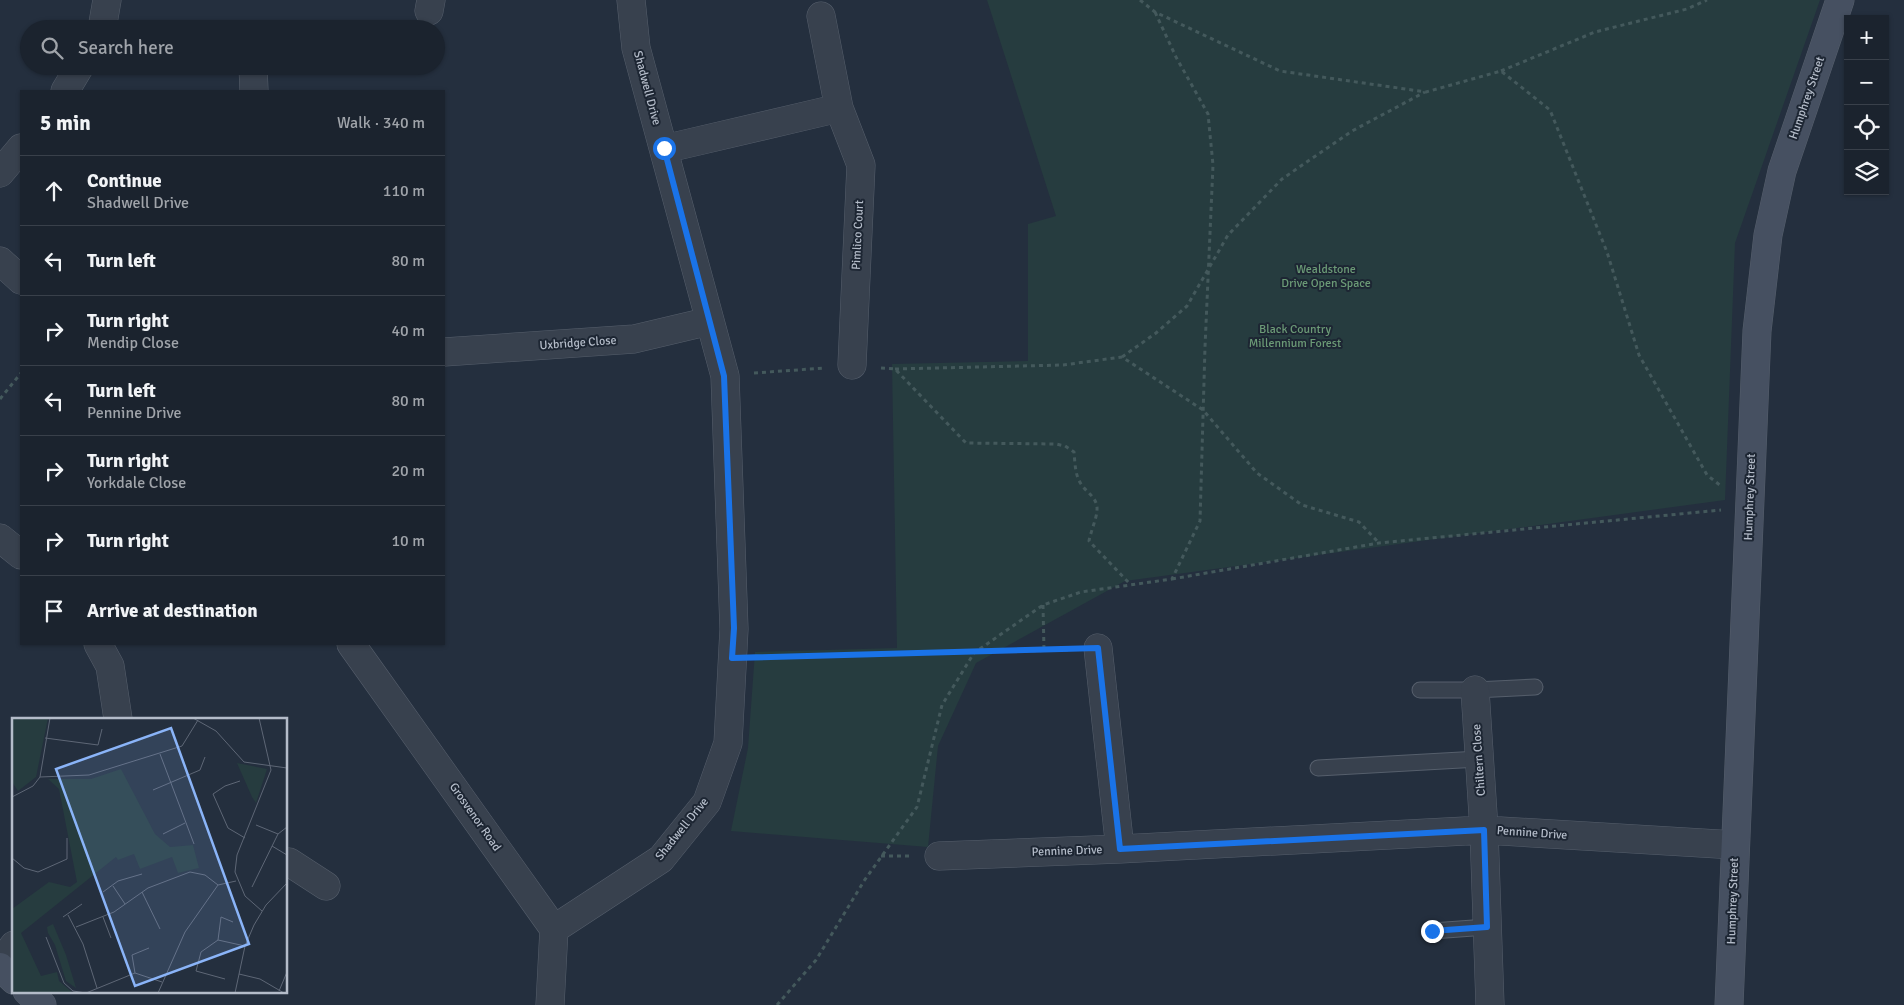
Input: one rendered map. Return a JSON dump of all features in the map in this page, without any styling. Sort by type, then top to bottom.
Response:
[{"type":"street","points":[[104,20],[107,0]]},
{"type":"street","name":"Shadwell Drive","points":[[554,929],[661,859],[707,802],[728,743],[734,628],[724,376],[636,48],[631,0]]},
{"type":"street","name":"Humphrey Street","points":[[1730,1005],[1757,331],[1768,235],[1782,171],[1840,0]]},
{"type":"street","name":"Pimlico Court","points":[[821,16],[839,108],[861,166],[852,365]]},
{"type":"street","points":[[66,90],[75,75]]},
{"type":"street","points":[[253,75],[254,90]]},
{"type":"street","points":[[664,148],[839,108]]},
{"type":"street","points":[[0,173],[20,149]]},
{"type":"street","points":[[0,261],[20,279]]},
{"type":"street","name":"Uxbridge Close","points":[[445,352],[634,339],[710,321]]},
{"type":"street","points":[[0,538],[20,554]]},
{"type":"street","points":[[99,645],[110,666],[118,718]]},
{"type":"street","name":"Grosvenor Road","points":[[352,645],[554,929]]},
{"type":"street","points":[[1098,648],[1120,849]]},
{"type":"street","name":"Chiltern Close","points":[[1475,690],[1484,830],[1490,1005]]},
{"type":"street","name":"Pennine Drive","points":[[939,856],[1120,849],[1484,830],[1735,845]]},
{"type":"street","points":[[288,863],[326,886]]},
{"type":"street","points":[[550,1005],[554,929]]},
{"type":"street","points":[[12,948],[0,966],[12,978]]},
{"type":"street","points":[[27,992],[42,1005]]},
{"type":"lane","points":[[1420,690],[1535,687]]},
{"type":"lane","points":[[1318,768],[1479,759]]},
{"type":"lane","points":[[1432,931],[1487,927]]},
{"type":"path","points":[[1140,0],[1155,12],[1280,70],[1426,92]]},
{"type":"path","points":[[724,376],[852,365],[895,369],[1063,365],[1122,357],[1156,333],[1187,306],[1228,235],[1282,179],[1352,131],[1426,92],[1501,71],[1595,32],[1686,9],[1707,0]]},
{"type":"path","points":[[1155,12],[1176,57],[1208,114],[1213,165],[1210,265],[1204,347],[1200,521],[1172,579]]},
{"type":"path","points":[[1501,71],[1550,110],[1607,252],[1639,355],[1707,475],[1749,508]]},
{"type":"path","points":[[1122,357],[1203,410],[1257,473],[1302,505],[1359,522],[1379,543]]},
{"type":"path","points":[[895,369],[966,443],[1056,444],[1066,446],[1074,452],[1075,468],[1080,482],[1097,502],[1098,512],[1091,529],[1089,541],[1131,585]]},
{"type":"path","points":[[0,399],[20,374]]},
{"type":"path","points":[[777,1005],[816,960],[864,881],[917,806],[942,706],[974,653],[1043,605],[1081,592],[1172,579],[1379,543],[1749,508]]},
{"type":"path","points":[[1043,605],[1044,650]]},
{"type":"path","points":[[732,658],[974,653],[1098,648]]},
{"type":"green space","name":"Wealdstone Drive Open Space","points":[[987,0],[1820,0],[1735,243],[1725,500],[1125,581],[976,663],[938,746],[928,847],[731,831],[748,748],[755,652],[897,648],[892,364],[1028,361],[1028,224],[1056,216]]},
{"type":"route","points":[[664,148],[724,376],[734,628],[732,658],[974,653],[1098,648],[1120,849],[1484,830],[1487,927],[1432,931]]},
{"type":"park label","name":"Black Country Millennium Forest","points":[[1295,336]]}]
